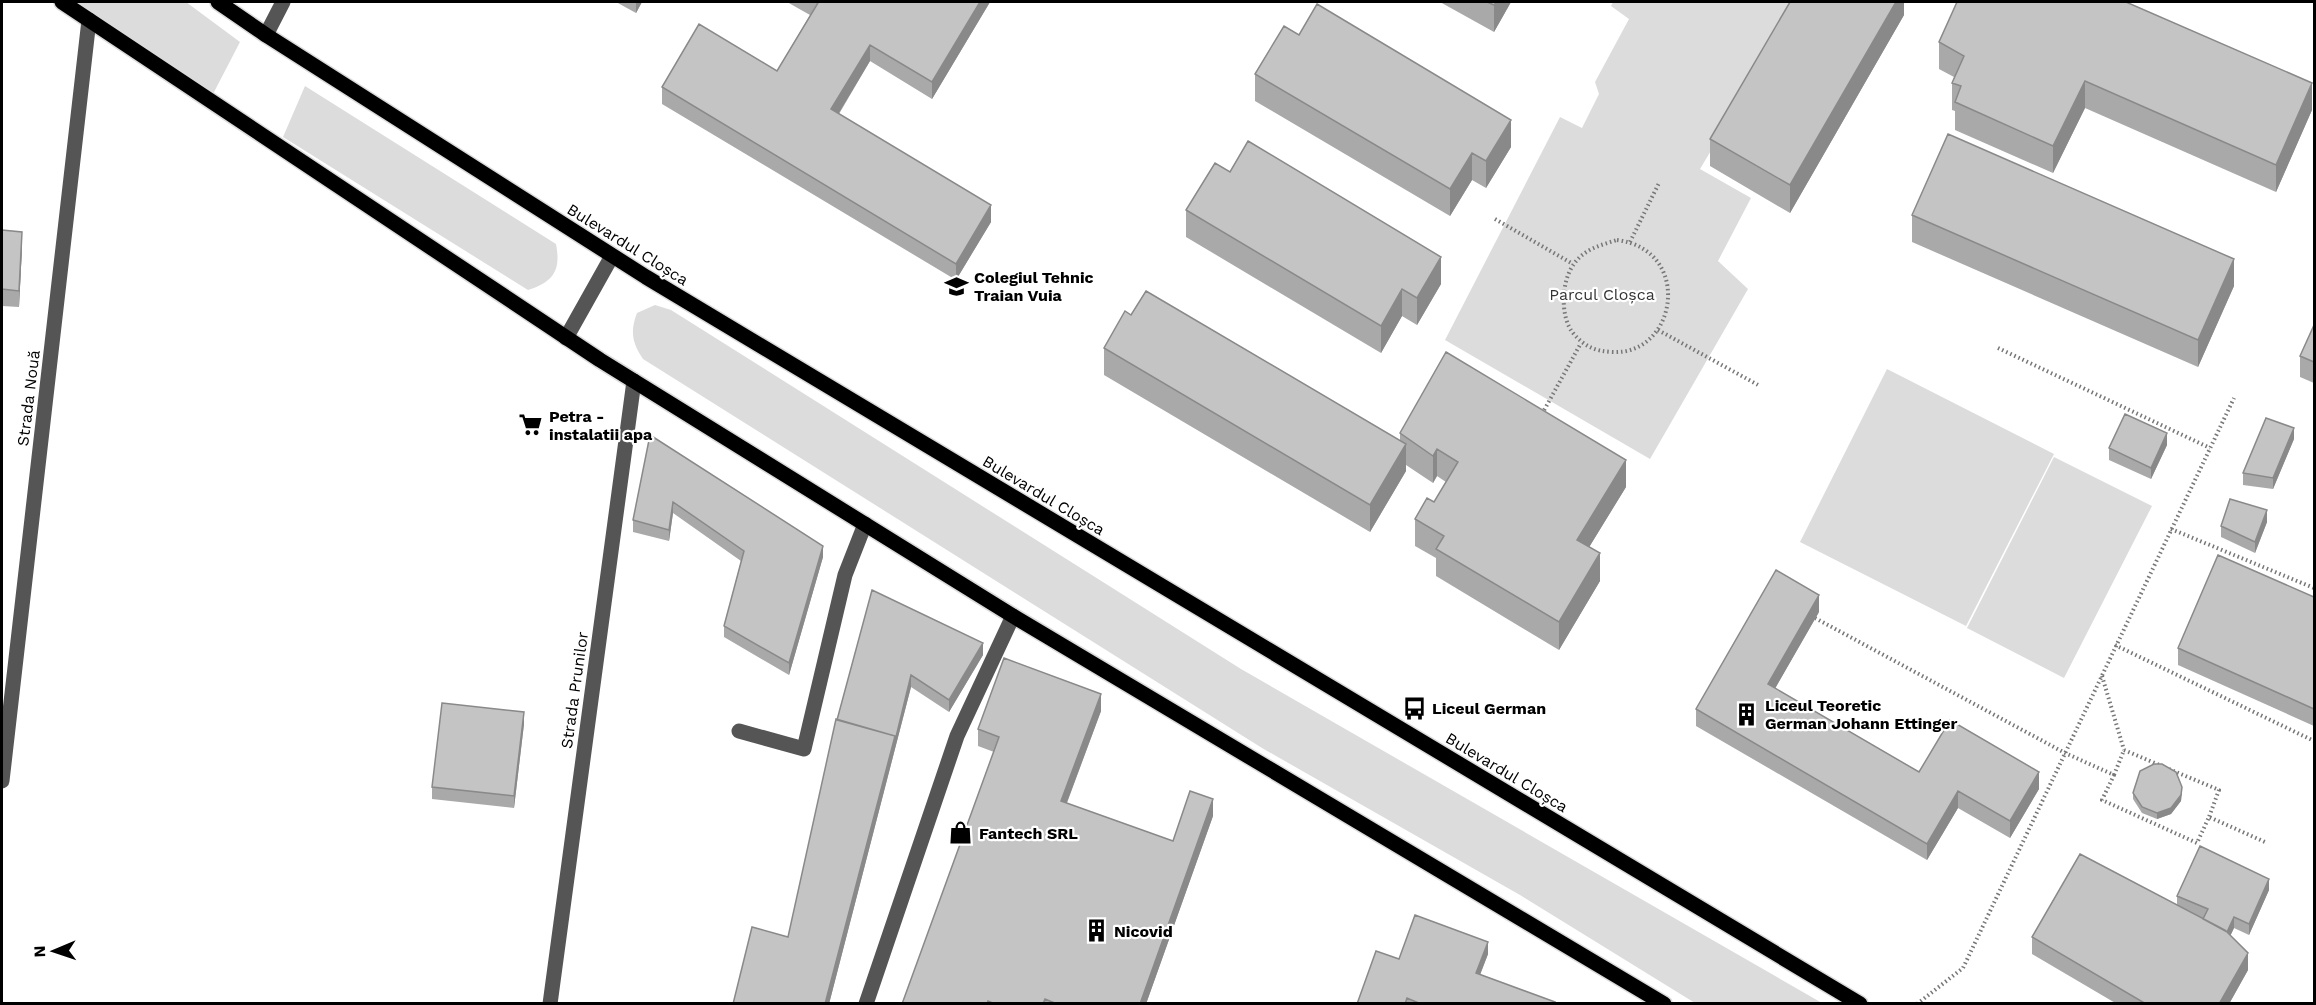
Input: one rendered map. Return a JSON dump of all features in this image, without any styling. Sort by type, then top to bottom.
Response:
[{"type":"main road","points":[[62,2],[634,381],[1013,616],[1664,1004]]},
{"type":"main road","name":"Bulevardul Cloșca","points":[[218,2],[612,256],[1860,1004]]},
{"type":"street","points":[[266,35],[284,2]]},
{"type":"street","name":"Strada Nouă","points":[[2,781],[89,20]]},
{"type":"street","points":[[566,338],[612,256]]},
{"type":"street","name":"Strada Prunilor","points":[[550,1004],[634,381]]},
{"type":"street","points":[[739,730],[804,748],[845,575],[865,524]]},
{"type":"street","points":[[866,1004],[957,736],[1013,616]]},
{"type":"path","points":[[1630,242],[1659,183]]},
{"type":"path","points":[[1495,219],[1574,264]]},
{"type":"path","points":[[1617,240],[1642,246],[1659,260],[1666,276],[1666,310],[1658,330],[1643,344],[1624,353],[1595,351],[1581,343],[1568,327],[1564,305],[1566,286],[1574,264],[1592,248],[1617,240]]},
{"type":"path","points":[[1658,330],[1760,386]]},
{"type":"path","points":[[1542,415],[1581,343]]},
{"type":"path","points":[[1998,348],[2210,448]]},
{"type":"path","points":[[1917,1004],[1963,968],[2234,398]]},
{"type":"path","points":[[2171,529],[2314,588]]},
{"type":"path","points":[[1815,618],[2065,753],[2114,775]]},
{"type":"path","points":[[2115,645],[2314,741]]},
{"type":"path","points":[[2102,676],[2124,750],[2102,800],[2197,843],[2219,790],[2124,750]]},
{"type":"path","points":[[2208,817],[2265,842]]},
{"type":"green space","points":[[77,2],[186,2],[240,42],[213,94]]},
{"type":"green space","name":"Parcul Cloșca","points":[[1613,2],[1800,2],[1700,169],[1751,198],[1718,261],[1748,289],[1650,459],[1445,340],[1560,117],[1582,128],[1599,94],[1595,82],[1629,19],[1611,6]]},
{"type":"green space","points":[[305,86],[556,244],[557,261],[554,274],[544,283],[528,290],[283,137]]},
{"type":"green space","points":[[655,305],[671,310],[1241,669],[1822,1003],[1695,1003],[1520,895],[1262,748],[643,359],[634,342],[633,326],[637,313]]},
{"type":"green space","points":[[1887,369],[2054,454],[1966,626],[1800,542]]},
{"type":"green space","points":[[2054,457],[2152,506],[2064,678],[1967,628]]},
{"type":"building","points":[[815,2],[980,2],[932,82],[870,45],[831,109],[991,205],[956,264],[662,87],[699,24],[777,71],[818,3]]},
{"type":"building","points":[[1790,2],[1896,2],[1790,185],[1710,139]]},
{"type":"building","points":[[1957,2],[2126,2],[2312,83],[2276,165],[2085,81],[2053,146],[1955,102],[1961,86],[1952,83],[1964,56],[1939,42]]},
{"type":"building","points":[[1317,4],[1511,120],[1486,161],[1472,153],[1450,189],[1255,74],[1284,26],[1299,35]]},
{"type":"building","points":[[1948,134],[2234,259],[2198,340],[1912,215]]},
{"type":"building","points":[[1248,141],[1441,257],[1417,298],[1402,289],[1381,326],[1186,210],[1215,163],[1230,172]]},
{"type":"building","points":[[2,230],[22,232],[19,291],[2,289]]},
{"type":"building","points":[[1146,291],[1406,444],[1370,505],[1104,348],[1125,311],[1131,315]]},
{"type":"building","points":[[2314,325],[2314,362],[2300,356]]},
{"type":"building","points":[[1446,352],[1626,460],[1577,540],[1600,553],[1559,622],[1436,549],[1444,536],[1415,519],[1427,498],[1434,502],[1458,462],[1437,449],[1433,456],[1400,433]]},
{"type":"building","points":[[2125,414],[2167,433],[2151,468],[2109,448]]},
{"type":"building","points":[[2266,418],[2294,428],[2273,478],[2243,473]]},
{"type":"building","points":[[650,435],[823,546],[789,663],[724,626],[744,551],[673,502],[669,530],[633,520]]},
{"type":"building","points":[[2230,499],[2267,510],[2255,542],[2221,526]]},
{"type":"building","points":[[2218,555],[2314,597],[2314,709],[2178,648]]},
{"type":"building","name":"Liceul Teoretic German Johann Ettinger","points":[[1776,570],[1819,595],[1768,684],[1919,772],[1950,720],[2039,772],[2010,821],[1958,791],[1927,844],[1696,709]]},
{"type":"building","points":[[872,590],[983,643],[949,700],[911,675],[895,741],[895,736],[837,720]]},
{"type":"building","points":[[1004,658],[1101,694],[1061,801],[1173,841],[1190,791],[1213,799],[1140,1004],[1057,1004],[1045,999],[1043,1004],[995,1004],[988,1001],[987,1004],[902,1004],[999,737],[978,729]]},
{"type":"building","points":[[442,703],[524,712],[514,796],[432,787]]},
{"type":"building","points":[[836,719],[895,736],[825,1004],[733,1004],[752,927],[788,937]]},
{"type":"building","points":[[2154,764],[2162,764],[2176,772],[2182,787],[2181,795],[2171,808],[2157,813],[2142,807],[2133,793],[2140,771]]},
{"type":"building","points":[[2200,846],[2269,879],[2249,924],[2234,917],[2227,932],[2203,919],[2208,909],[2177,896]]},
{"type":"building","points":[[2080,854],[2225,930],[2248,953],[2219,1004],[2146,1004],[2032,937]]},
{"type":"building","points":[[1415,915],[1488,942],[1476,973],[1555,1002],[1554,1004],[1421,1004],[1407,998],[1405,1004],[1357,1004],[1376,951],[1399,959]]},
{"type":"place","name":"Colegiul Tehnic Traian Vuia","points":[[956,286]]},
{"type":"place","name":"Petra - instalatii apa","points":[[531,425]]},
{"type":"place","name":"Liceul German","points":[[1414,708]]},
{"type":"place","name":"Liceul Teoretic German Johann Ettinger","points":[[1747,714]]},
{"type":"place","name":"Fantech SRL","points":[[961,833]]},
{"type":"place","name":"Nicovid","points":[[1096,931]]}]
